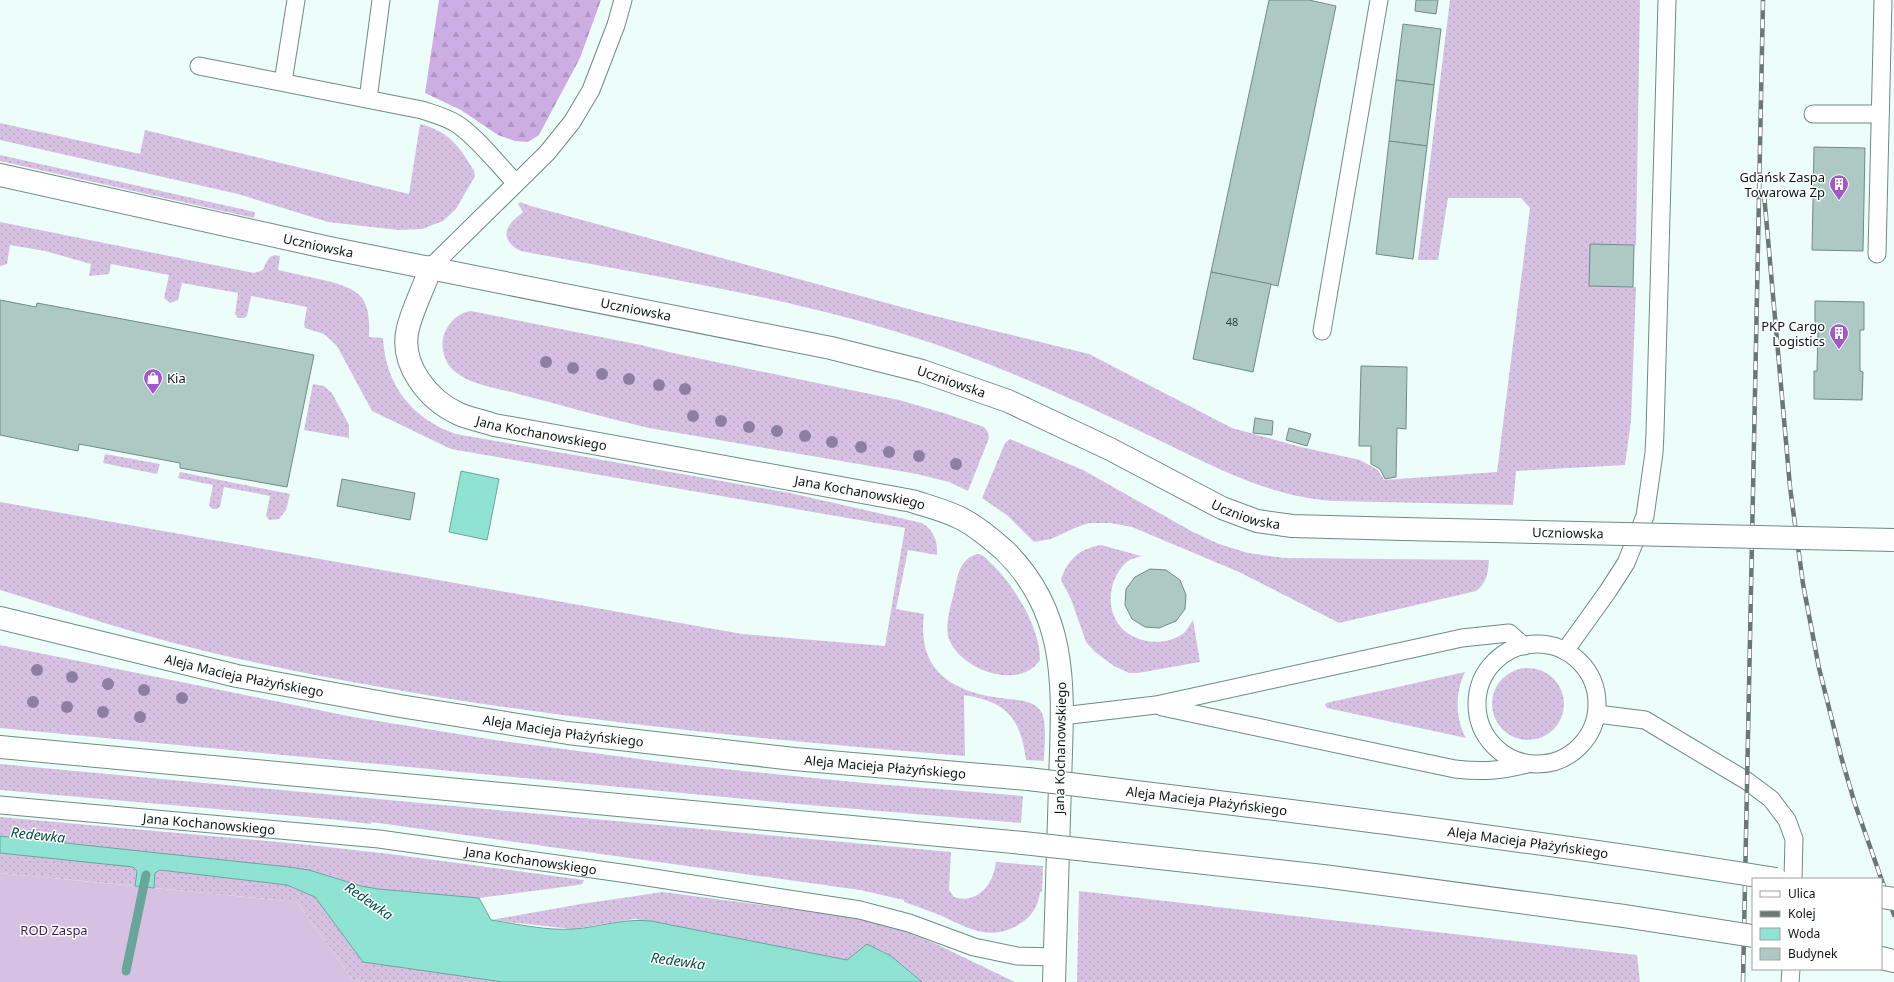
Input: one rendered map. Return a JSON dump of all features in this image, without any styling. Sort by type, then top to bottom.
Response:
[{"type":"main road","name":"Uczniowska","points":[[0,176],[334,249],[816,344],[922,370],[1008,401],[1110,449],[1222,508],[1257,521],[1292,526],[1894,540]]},
{"type":"main road","name":"Jana Kochanowskiego","points":[[431,268],[408,329],[407,346],[411,366],[421,384],[437,401],[459,414],[494,425],[912,501],[958,517],[989,537],[1013,559],[1026,575],[1048,615],[1057,642],[1059,658],[1062,716],[1054,982]]},
{"type":"main road","name":"Aleja Macieja Płażyńskiego","points":[[0,618],[237,676],[400,706],[568,733],[794,759],[1028,779],[1342,816],[1626,855],[1770,878]]},
{"type":"main road","points":[[0,747],[1023,843],[1331,877],[1624,916],[1752,936]]},
{"type":"main road","points":[[1882,897],[1894,899]]},
{"type":"main road","points":[[1882,958],[1894,961]]},
{"type":"lane","points":[[282,82],[296,0]]},
{"type":"lane","points":[[368,99],[382,0]]},
{"type":"lane","points":[[431,268],[547,153],[572,122],[591,90],[616,25],[623,0]]},
{"type":"lane","points":[[1322,331],[1379,0]]},
{"type":"lane","points":[[1565,651],[1626,563],[1645,516],[1654,453],[1656,418],[1667,0]]},
{"type":"lane","points":[[1877,254],[1883,0]]},
{"type":"lane","points":[[199,66],[422,110],[441,116],[457,124],[516,183]]},
{"type":"lane","points":[[1813,114],[1880,114]]},
{"type":"lane","points":[[1062,716],[1156,705],[1462,638],[1509,633],[1524,646]]},
{"type":"lane","points":[[1156,705],[1455,770],[1482,772],[1502,770],[1526,764],[1546,764],[1564,759],[1580,747],[1591,732],[1597,714],[1597,698],[1594,684],[1587,670],[1577,659],[1565,651],[1552,646],[1538,644],[1524,646],[1507,652],[1493,664],[1483,679],[1477,697],[1478,715],[1484,732],[1494,747],[1509,758],[1526,764]]},
{"type":"lane","points":[[1597,714],[1645,720],[1747,781],[1771,799],[1787,820],[1794,839],[1793,878]]},
{"type":"lane","name":"Jana Kochanowskiego","points":[[0,805],[379,839],[628,874],[860,910],[909,923],[974,947],[1017,956],[1055,957]]},
{"type":"lane","points":[[1790,982],[1791,970]]},
{"type":"green space","points":[[439,0],[601,0],[580,58],[539,135],[528,142],[515,141],[498,135],[461,110],[425,93]]},
{"type":"green space","points":[[1450,0],[1640,0],[1636,245],[1590,245],[1589,286],[1636,287],[1631,421],[1625,465],[1516,471],[1513,505],[1335,501],[1285,493],[1261,486],[1215,467],[1053,391],[981,361],[904,334],[796,305],[741,293],[521,251],[514,247],[507,238],[507,230],[510,224],[523,212],[518,204],[520,202],[927,314],[1089,354],[1232,428],[1301,447],[1360,460],[1378,470],[1384,480],[1497,472],[1530,208],[1521,198],[1448,198],[1438,260],[1418,260]]},
{"type":"green space","points":[[0,123],[140,154],[145,130],[409,194],[420,124],[439,131],[453,141],[469,162],[475,176],[456,209],[443,221],[422,229],[398,230],[328,222],[238,194],[0,140]]},
{"type":"green space","points":[[0,155],[255,212],[254,218],[0,161]]},
{"type":"green space","points":[[0,222],[254,273],[263,270],[269,258],[276,255],[280,256],[278,270],[336,283],[355,291],[361,297],[368,312],[369,337],[383,338],[389,370],[395,385],[404,398],[426,419],[456,434],[790,493],[922,523],[930,529],[936,541],[937,555],[908,550],[896,609],[924,614],[923,633],[926,649],[932,663],[941,674],[952,683],[966,690],[983,695],[1028,702],[1037,706],[1044,720],[1044,761],[1026,760],[1020,732],[1015,722],[1000,707],[991,702],[964,695],[965,756],[681,730],[493,705],[306,673],[213,653],[159,639],[0,590],[0,502],[742,634],[885,646],[905,528],[451,449],[372,411],[337,346],[324,334],[305,328],[304,325],[307,307],[251,296],[247,316],[244,318],[238,318],[235,314],[238,293],[182,283],[178,300],[170,303],[164,298],[169,275],[111,264],[109,274],[89,276],[91,264],[45,251],[10,245],[7,264],[0,266]]},
{"type":"green space","points":[[471,311],[641,345],[899,400],[984,427],[988,432],[989,438],[968,491],[949,482],[917,474],[649,428],[475,383],[460,375],[449,366],[446,361],[442,344],[443,338],[447,328],[454,319],[460,314]]},
{"type":"green space","points":[[313,384],[324,386],[332,393],[349,425],[349,438],[304,430]]},
{"type":"green space","points":[[1010,439],[1083,470],[1193,532],[1219,544],[1248,553],[1284,558],[1489,560],[1485,581],[1476,591],[1339,623],[1239,572],[1132,527],[1110,523],[1089,523],[1051,539],[1034,542],[1008,516],[982,498],[1005,443]]},
{"type":"green space","points":[[105,454],[160,464],[157,474],[103,463]]},
{"type":"green space","points":[[180,472],[290,494],[286,510],[279,519],[269,520],[266,516],[270,496],[224,487],[220,507],[217,509],[212,509],[209,505],[213,485],[178,478]]},
{"type":"green space","points":[[1101,545],[1141,556],[1131,559],[1121,568],[1113,584],[1111,593],[1112,611],[1120,626],[1133,637],[1150,642],[1160,642],[1177,637],[1184,633],[1193,620],[1200,662],[1138,673],[1129,673],[1114,666],[1095,652],[1086,642],[1071,599],[1061,580],[1067,567],[1075,556],[1087,549]]},
{"type":"green space","points":[[977,554],[982,555],[1001,573],[1025,608],[1031,621],[1039,647],[1040,660],[1030,670],[1018,674],[1004,675],[976,667],[963,658],[954,648],[948,636],[948,618],[959,572],[967,559]]},
{"type":"green space","points":[[0,645],[353,717],[495,740],[685,765],[864,783],[1023,796],[1021,823],[797,804],[0,728]]},
{"type":"green space","points":[[1528,668],[1548,674],[1558,684],[1564,704],[1558,724],[1548,734],[1528,740],[1508,734],[1498,724],[1492,704],[1498,684],[1508,674]]},
{"type":"green space","points":[[1465,672],[1459,688],[1458,713],[1462,730],[1466,738],[1327,708],[1325,705],[1326,703]]},
{"type":"green space","points":[[0,764],[951,852],[949,890],[954,897],[963,899],[970,898],[983,890],[992,877],[996,862],[1043,866],[1042,892],[1040,892],[1033,912],[1024,921],[1013,928],[1003,931],[993,933],[983,932],[963,926],[942,916],[904,902],[904,900],[860,890],[371,822],[371,824],[0,790]]},
{"type":"green space","points":[[0,817],[300,844],[390,854],[584,880],[582,884],[578,885],[479,898],[378,889],[361,886],[327,875],[289,867],[0,836]]},
{"type":"green space","points":[[0,853],[133,867],[137,871],[135,886],[0,873]]},
{"type":"green space","points":[[159,870],[287,885],[315,897],[363,962],[503,982],[367,982],[353,980],[297,902],[154,888],[155,873]]},
{"type":"green space","name":"ROD Zaspa","points":[[0,873],[297,902],[353,980],[367,982],[0,982]]},
{"type":"green space","points":[[1079,891],[1637,955],[1640,982],[1077,982]]},
{"type":"green space","points":[[663,892],[845,916],[878,923],[896,928],[934,943],[1015,982],[922,982],[891,956],[847,960],[651,921],[634,919],[572,929],[491,920],[581,904]]},
{"type":"water","points":[[461,471],[499,479],[487,540],[449,532]]},
{"type":"water","name":"Redewka","points":[[0,836],[289,867],[309,870],[361,886],[378,889],[479,898],[491,920],[543,928],[574,929],[631,921],[651,921],[847,960],[867,944],[891,956],[922,982],[503,982],[363,962],[315,897],[287,885],[160,870],[155,873],[154,888],[135,886],[137,871],[133,867],[0,853]]},
{"type":"building","points":[[1269,0],[1309,0],[1336,6],[1278,286],[1211,272]]},
{"type":"building","points":[[1416,0],[1438,0],[1436,14],[1415,11]]},
{"type":"building","points":[[1403,24],[1441,29],[1434,85],[1396,80]]},
{"type":"building","points":[[1396,80],[1434,85],[1427,146],[1389,141]]},
{"type":"building","points":[[1389,141],[1427,146],[1413,259],[1376,254]]},
{"type":"building","name":"Gdańsk Zaspa Towarowa Zp","points":[[1814,147],[1865,148],[1863,251],[1812,250]]},
{"type":"building","points":[[1590,244],[1634,245],[1633,287],[1589,286]]},
{"type":"building","points":[[1211,272],[1271,284],[1253,372],[1193,359]]},
{"type":"building","name":"Kia","points":[[0,300],[36,307],[37,303],[314,355],[287,487],[180,468],[180,463],[79,444],[78,451],[0,435]]},
{"type":"building","name":"PKP Cargo Logistics","points":[[1815,301],[1864,302],[1864,330],[1860,330],[1860,371],[1863,372],[1862,400],[1814,399],[1814,371],[1817,371],[1818,330],[1815,330]]},
{"type":"building","points":[[1361,366],[1407,367],[1406,429],[1397,428],[1396,477],[1385,479],[1380,469],[1371,464],[1371,446],[1359,446]]},
{"type":"building","points":[[1255,418],[1273,421],[1272,435],[1253,433]]},
{"type":"building","points":[[1289,428],[1311,434],[1307,446],[1286,440]]},
{"type":"building","points":[[342,479],[415,493],[410,520],[337,506]]},
{"type":"building","points":[[1150,569],[1166,570],[1180,580],[1186,595],[1185,609],[1176,621],[1159,628],[1145,627],[1132,619],[1125,605],[1126,589],[1135,577]]},
{"type":"waterway","points":[[126,971],[146,875]]},
{"type":"railway","points":[[1743,982],[1763,0]]},
{"type":"railway","points":[[1764,194],[1790,487],[1803,584],[1819,668],[1842,760],[1855,804],[1881,878]]},
{"type":"railway","points":[[1882,881],[1894,915]]},
{"type":"place","name":"Gdańsk Zaspa Towarowa Zp","points":[[1839,201]]},
{"type":"place","name":"PKP Cargo Logistics","points":[[1839,350]]},
{"type":"place","name":"Kia","points":[[153,395]]}]
